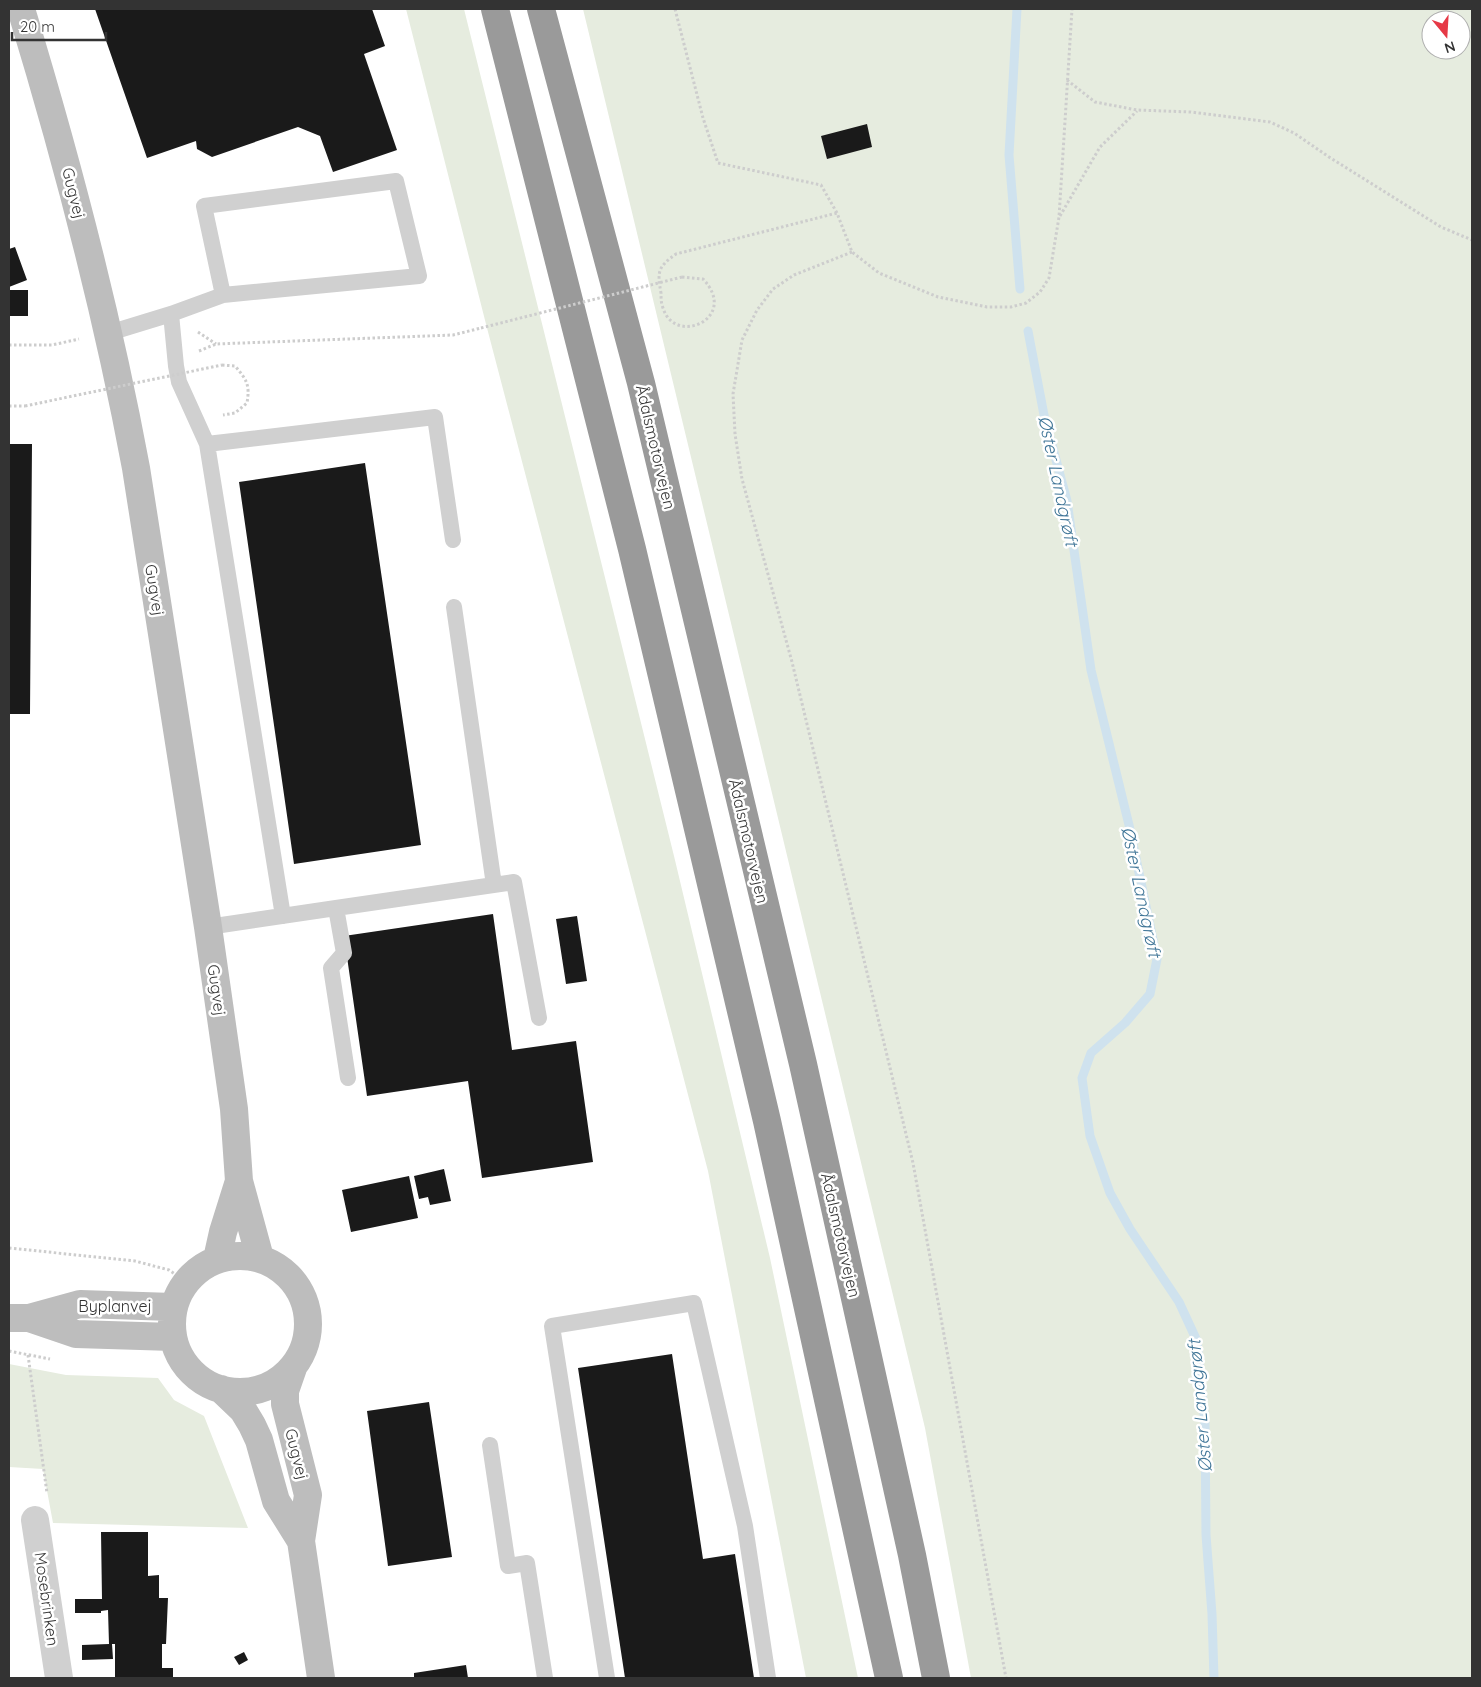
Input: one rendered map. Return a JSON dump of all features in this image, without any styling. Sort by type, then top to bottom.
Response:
[{"type":"highway","points":[[495,9],[650,627],[769,1131],[889,1678]]},
{"type":"highway","name":"Ådalsmotorvejen","points":[[541,9],[641,383],[803,1064],[912,1555],[936,1678]]},
{"type":"street","name":"Gugvej","points":[[21,9],[64,156],[109,333],[136,468],[208,927],[234,1109],[239,1180],[260,1258]]},
{"type":"street","name":"Gugvej","points":[[217,1259],[222,1232],[239,1180]]},
{"type":"street","points":[[242,1255],[260,1258],[278,1266],[292,1278],[303,1294],[308,1314],[308,1332],[303,1351],[293,1368],[279,1380],[263,1388],[247,1392],[221,1389],[198,1378],[188,1369],[181,1358],[173,1337],[174,1307],[178,1294],[186,1281],[203,1266],[217,1259],[242,1255]]},
{"type":"street","name":"Byplanvej","points":[[19,1318],[80,1304],[174,1307]]},
{"type":"street","name":"Byplanvej","points":[[19,1318],[76,1334],[173,1337]]},
{"type":"street","name":"Gugvej","points":[[293,1368],[285,1391],[285,1398],[308,1496],[300,1541],[321,1678]]},
{"type":"street","name":"Gugvej","points":[[221,1389],[243,1410],[252,1424],[259,1440],[276,1501],[300,1541]]},
{"type":"street","name":"Mosebrinken","points":[[42,1508],[58,1678]]},
{"type":"lane","points":[[109,333],[171,314],[223,295],[419,276],[396,182],[204,206],[223,295]]},
{"type":"lane","points":[[171,314],[179,382],[207,444],[283,916]]},
{"type":"lane","points":[[207,444],[435,417],[453,540]]},
{"type":"lane","points":[[454,607],[494,885]]},
{"type":"lane","points":[[208,927],[514,882],[539,1018]]},
{"type":"lane","points":[[336,908],[344,953],[331,968],[348,1078]]},
{"type":"lane","points":[[607,1678],[552,1326],[694,1303],[745,1526],[768,1678]]},
{"type":"lane","points":[[490,1445],[508,1566],[527,1563],[545,1678]]},
{"type":"path","points":[[675,9],[703,118],[718,163],[821,185],[837,213],[852,252],[879,273],[938,297],[987,307],[1012,307],[1026,303],[1040,292],[1049,278],[1059,217],[1066,80],[1072,9]]},
{"type":"path","points":[[1066,80],[1095,102],[1137,110],[1191,112],[1270,122],[1294,133],[1441,227],[1472,240]]},
{"type":"path","points":[[1059,217],[1100,146],[1137,110]]},
{"type":"path","points":[[196,357],[197,352],[216,344],[452,335],[481,328],[682,277],[703,279],[712,290],[714,306],[709,318],[694,327],[682,326],[673,322],[663,309],[658,277],[662,264],[676,254],[837,213]]},
{"type":"path","points":[[852,252],[794,275],[773,289],[757,310],[742,340],[740,349],[733,394],[735,434],[742,479],[792,662],[913,1163],[1006,1678]]},
{"type":"path","points":[[9,345],[52,345],[109,333]]},
{"type":"path","points":[[194,362],[196,379]]},
{"type":"path","points":[[9,406],[25,406],[222,365],[235,366],[245,377],[250,390],[248,403],[235,413],[218,416]]},
{"type":"path","points":[[9,1248],[135,1261],[169,1270],[186,1281]]},
{"type":"path","points":[[28,1355],[42,1508]]},
{"type":"shaded area","points":[[406,9],[464,9],[674,856],[770,1258],[858,1678],[806,1678],[708,1171],[487,328]]},
{"type":"shaded area","points":[[583,9],[1472,9],[1472,1678],[971,1678],[925,1428]]},
{"type":"shaded area","points":[[9,1364],[66,1375],[158,1378],[174,1400],[204,1416],[248,1528],[53,1523],[43,1469],[9,1467]]},
{"type":"building","points":[[95,9],[372,9],[385,46],[364,54],[397,150],[333,172],[320,136],[298,127],[212,157],[197,149],[196,141],[147,158]]},
{"type":"building","points":[[867,124],[872,147],[827,159],[821,136]]},
{"type":"building","points":[[15,247],[27,280],[9,287],[9,249]]},
{"type":"building","points":[[9,290],[28,290],[28,316],[9,316]]},
{"type":"building","points":[[9,444],[32,444],[30,714],[9,714]]},
{"type":"building","points":[[365,463],[421,845],[294,864],[239,482]]},
{"type":"building","points":[[493,914],[512,1050],[576,1041],[593,1162],[482,1178],[468,1081],[367,1096],[344,936]]},
{"type":"building","points":[[577,916],[587,981],[566,984],[556,919]]},
{"type":"building","points":[[444,1169],[451,1201],[430,1205],[428,1197],[419,1199],[414,1176]]},
{"type":"building","points":[[409,1176],[418,1218],[351,1232],[342,1190]]},
{"type":"building","points":[[672,1354],[703,1559],[735,1554],[754,1678],[625,1678],[578,1368]]},
{"type":"building","points":[[429,1402],[452,1557],[388,1566],[367,1411]]},
{"type":"building","points":[[101,1532],[148,1532],[148,1576],[159,1575],[159,1598],[168,1598],[166,1644],[162,1644],[162,1668],[173,1668],[173,1678],[115,1678],[115,1644],[112,1644],[113,1659],[82,1660],[82,1645],[109,1644],[108,1610],[101,1611],[101,1613],[75,1613],[75,1599],[102,1599]]},
{"type":"building","points":[[244,1652],[248,1660],[239,1665],[234,1657]]},
{"type":"building","points":[[466,1665],[468,1678],[414,1678],[414,1673]]},
{"type":"waterway","name":"Øster Landgrøft","points":[[1017,9],[1009,155],[1020,289]]},
{"type":"waterway","name":"Øster Landgrøft","points":[[1028,331],[1044,415],[1067,501],[1091,670],[1129,825],[1157,959],[1150,994],[1125,1023],[1091,1053],[1082,1078],[1090,1136],[1110,1193],[1130,1229],[1179,1302],[1197,1341],[1205,1424],[1206,1535],[1212,1614],[1214,1678]]}]
